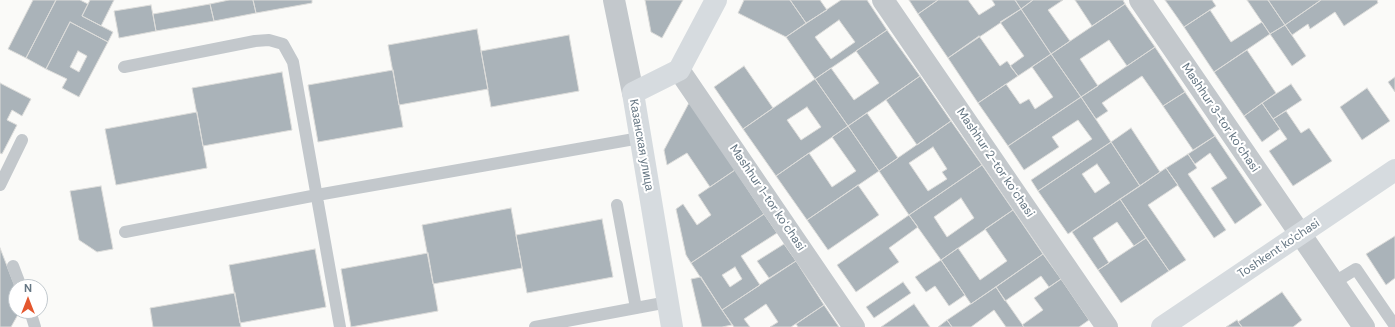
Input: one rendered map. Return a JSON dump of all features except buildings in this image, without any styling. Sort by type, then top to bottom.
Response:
[{"type":"street","points":[[614,0],[633,93]]},
{"type":"street","points":[[679,70],[716,0]]},
{"type":"street","name":"Mashhur 2-tor koʻchasi","points":[[883,0],[1107,327]]},
{"type":"street","name":"Mashhur 3-tor koʻchasi","points":[[1140,0],[1300,236],[1364,327]]},
{"type":"street","name":"Казанская улица","points":[[672,327],[633,93],[679,70]]},
{"type":"street","name":"Mashhur 1-tor koʻchasi","points":[[679,70],[854,327]]},
{"type":"street","name":"Toshkent ko'chasi","points":[[1162,327],[1300,236],[1395,170]]},
{"type":"lane","points":[[124,67],[254,41],[269,40],[283,44],[293,62],[340,327]]},
{"type":"lane","points":[[125,232],[316,195],[640,138]]},
{"type":"lane","points":[[0,185],[22,140]]},
{"type":"lane","points":[[617,205],[636,308]]},
{"type":"lane","points":[[13,266],[18,279]]},
{"type":"lane","points":[[1333,283],[1356,269],[1395,326]]},
{"type":"lane","points":[[536,327],[668,302]]}]
